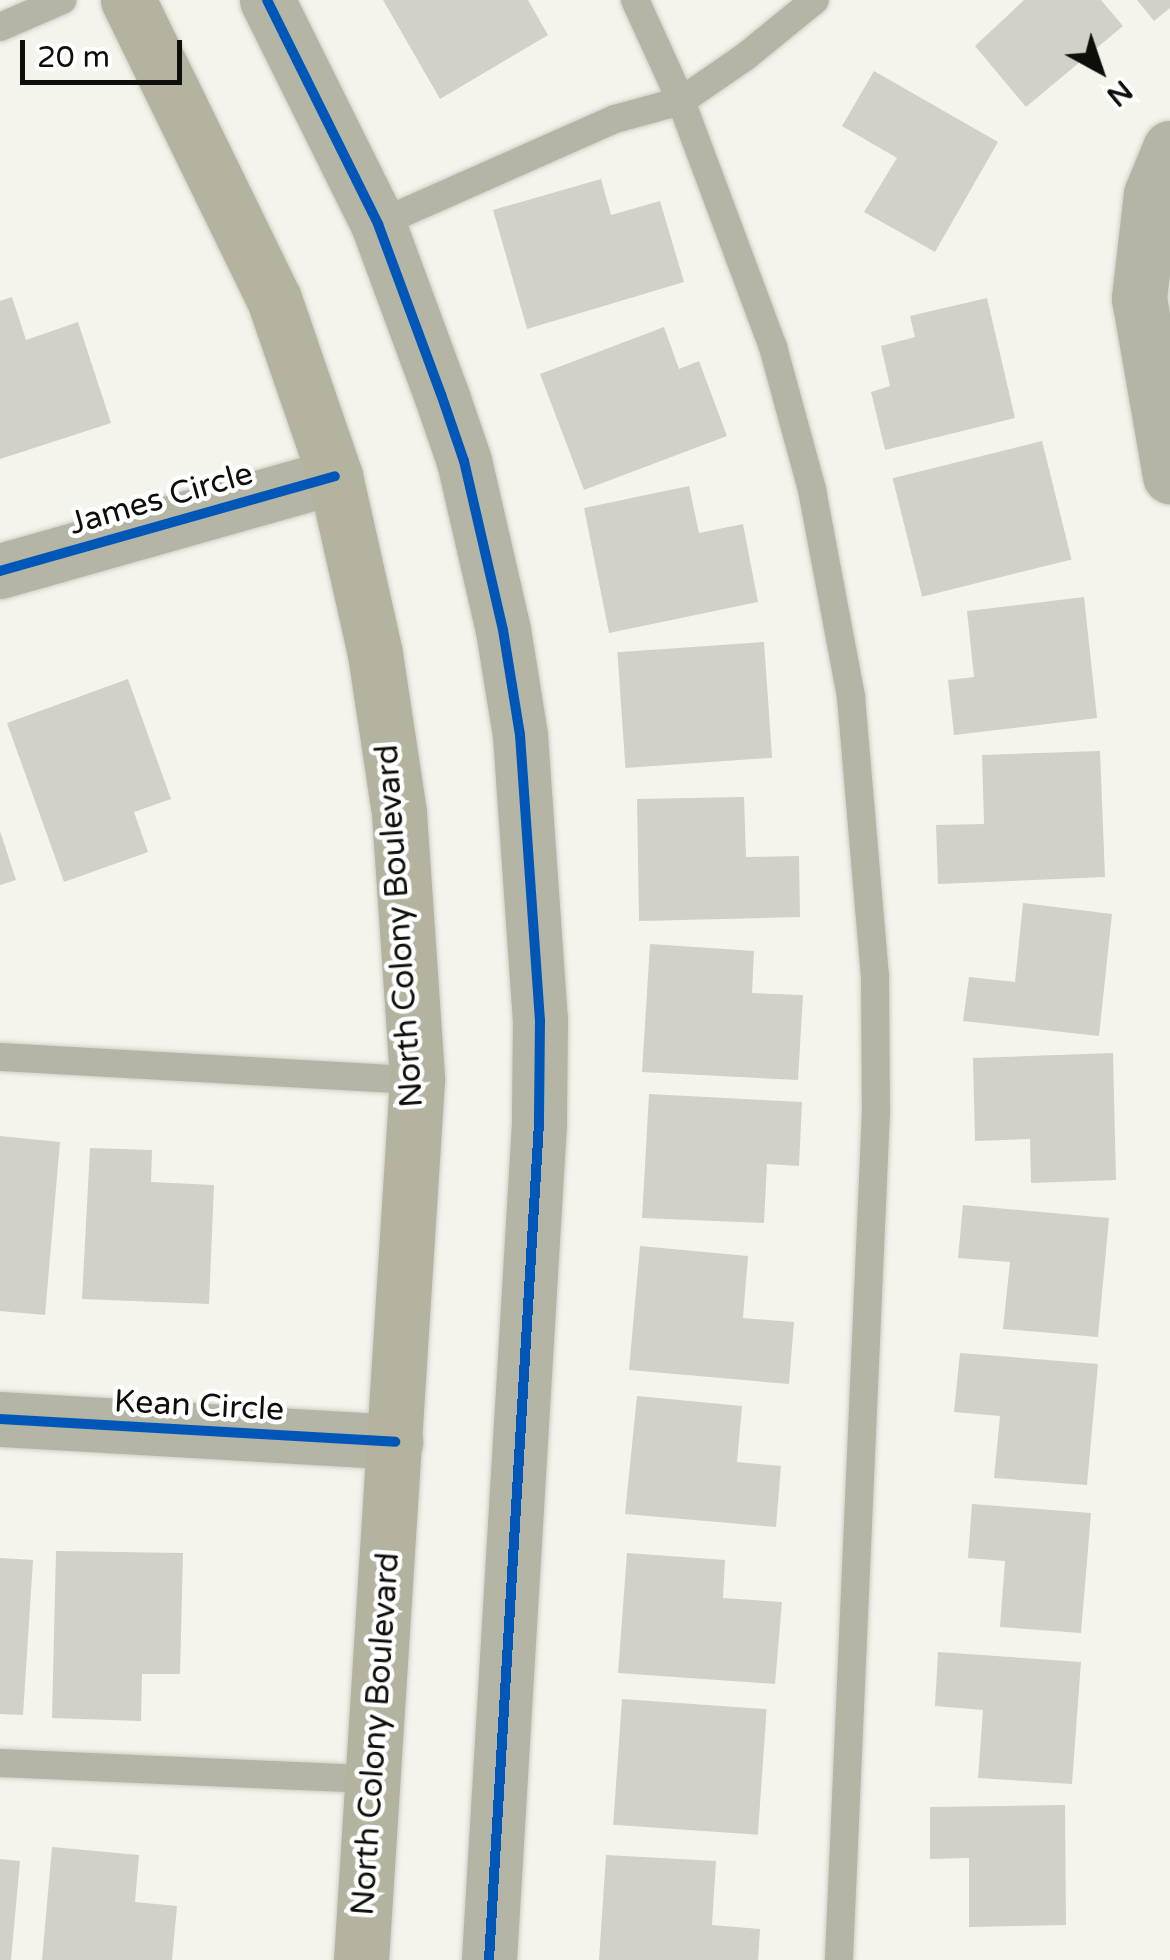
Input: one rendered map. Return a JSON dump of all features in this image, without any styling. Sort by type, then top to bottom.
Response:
[{"type":"main road","name":"North Colony Boulevard","points":[[128,0],[274,299],[335,476],[376,654],[399,812],[417,1080],[362,1960]]},
{"type":"street","points":[[267,0],[378,224],[464,461],[503,630],[528,809],[540,1020],[539,1124],[488,1960]]},
{"type":"street","points":[[1170,148],[1150,194],[1139,298],[1170,476]]},
{"type":"street","name":"James Circle","points":[[0,571],[335,476]]},
{"type":"street","name":"Kean Circle","points":[[0,1419],[395,1442]]},
{"type":"lane","points":[[0,27],[62,0]]},
{"type":"lane","points":[[635,0],[681,100],[773,347],[812,490],[851,696],[875,976],[876,1111],[839,1960]]},
{"type":"lane","points":[[378,224],[615,118],[681,100],[745,58],[815,0]]},
{"type":"lane","points":[[0,1057],[417,1080]]},
{"type":"lane","points":[[0,1763],[372,1780]]},
{"type":"building","points":[[383,0],[528,0],[548,35],[440,99]]},
{"type":"building","points":[[1024,0],[1101,0],[1123,26],[1026,107],[975,46]]},
{"type":"building","points":[[1137,0],[1170,0],[1170,8],[1154,21]]},
{"type":"building","points":[[874,71],[998,142],[935,252],[864,212],[897,158],[842,126]]},
{"type":"building","points":[[601,179],[611,215],[660,201],[684,282],[527,329],[493,210]]},
{"type":"building","points":[[12,297],[26,340],[78,322],[111,423],[0,459],[0,301]]},
{"type":"building","points":[[987,298],[1015,418],[885,450],[871,392],[890,386],[881,346],[915,337],[910,316]]},
{"type":"building","points":[[664,327],[679,369],[699,361],[727,436],[584,490],[540,374]]},
{"type":"building","points":[[1042,441],[1072,559],[922,597],[893,478]]},
{"type":"building","points":[[689,486],[699,533],[743,524],[758,602],[609,633],[584,508]]},
{"type":"building","points":[[1084,597],[1097,718],[954,735],[948,680],[974,677],[967,611]]},
{"type":"building","points":[[764,642],[772,758],[625,768],[617,652]]},
{"type":"building","points":[[128,679],[171,799],[134,812],[148,852],[64,882],[7,723]]},
{"type":"building","points":[[1100,751],[1105,877],[938,884],[936,825],[984,824],[982,755]]},
{"type":"building","points":[[744,797],[746,857],[799,856],[800,917],[639,921],[637,799]]},
{"type":"building","points":[[0,831],[16,880],[0,885]]},
{"type":"building","points":[[1023,903],[1112,914],[1099,1036],[963,1021],[969,977],[1015,982]]},
{"type":"building","points":[[650,944],[754,951],[752,993],[803,995],[798,1080],[642,1072]]},
{"type":"building","points":[[1113,1053],[1116,1180],[1031,1183],[1030,1139],[975,1141],[973,1058]]},
{"type":"building","points":[[649,1094],[802,1102],[799,1166],[767,1164],[764,1223],[642,1218]]},
{"type":"building","points":[[0,1136],[60,1142],[45,1315],[0,1311]]},
{"type":"building","points":[[90,1148],[152,1150],[151,1182],[214,1185],[209,1304],[82,1299]]},
{"type":"building","points":[[963,1205],[1109,1218],[1098,1337],[1003,1329],[1010,1262],[958,1258]]},
{"type":"building","points":[[640,1246],[748,1256],[743,1318],[794,1322],[789,1384],[629,1370]]},
{"type":"building","points":[[960,1353],[1098,1364],[1087,1485],[994,1478],[1000,1416],[954,1412]]},
{"type":"building","points":[[637,1396],[742,1406],[737,1462],[781,1466],[776,1527],[625,1514]]},
{"type":"building","points":[[972,1504],[1091,1513],[1081,1633],[1000,1627],[1005,1561],[968,1558]]},
{"type":"building","points":[[56,1551],[183,1553],[180,1674],[142,1674],[141,1721],[52,1718]]},
{"type":"building","points":[[627,1553],[725,1560],[723,1598],[782,1602],[775,1684],[618,1673]]},
{"type":"building","points":[[0,1558],[33,1560],[23,1715],[0,1714]]},
{"type":"building","points":[[938,1652],[1081,1662],[1072,1784],[978,1778],[983,1710],[935,1706]]},
{"type":"building","points":[[622,1699],[767,1709],[758,1835],[613,1825]]},
{"type":"building","points":[[1065,1805],[1066,1925],[969,1927],[969,1858],[930,1859],[930,1807]]},
{"type":"building","points":[[52,1847],[139,1855],[135,1902],[177,1906],[172,1960],[42,1960]]},
{"type":"building","points":[[606,1855],[716,1861],[712,1925],[760,1929],[758,1960],[599,1960]]},
{"type":"building","points":[[0,1859],[20,1861],[11,1960],[0,1960]]},
{"type":"cycle path","points":[[267,0],[378,224],[441,394],[464,461],[503,630],[520,735],[540,1020],[539,1123],[489,1960]]},
{"type":"cycle path","points":[[0,571],[335,476]]},
{"type":"cycle path","points":[[0,1419],[395,1442]]}]
